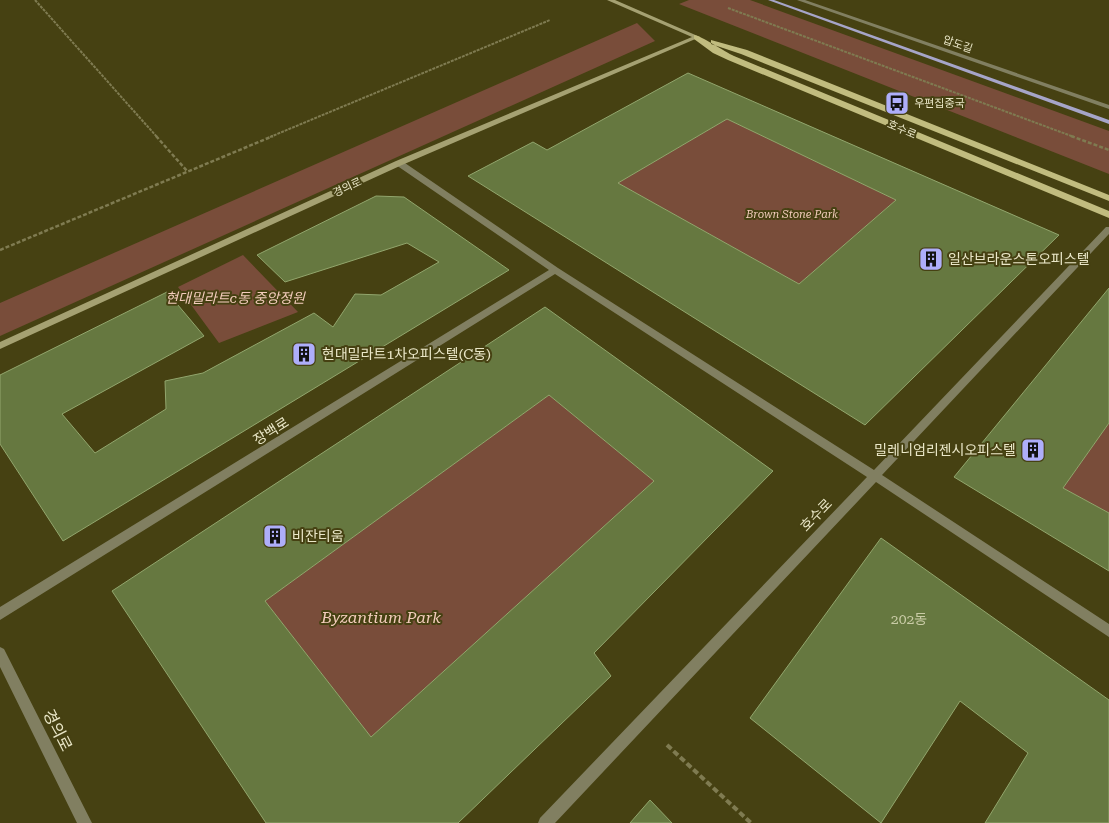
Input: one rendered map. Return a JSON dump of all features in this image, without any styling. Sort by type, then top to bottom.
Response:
[{"type":"main road","name":"호수로","points":[[697,37],[744,52],[1109,198]]},
{"type":"main road","name":"호수로","points":[[697,37],[716,51],[731,58],[1109,215]]},
{"type":"street","name":"호수로","points":[[610,0],[697,37]]},
{"type":"street","name":"압도길","points":[[800,0],[1109,107]]},
{"type":"street","name":"경의로","points":[[0,346],[399,163],[697,37]]},
{"type":"street","points":[[399,163],[555,270],[876,477],[1109,631]]},
{"type":"street","name":"호수로","points":[[545,823],[861,490],[876,477],[1109,229]]},
{"type":"street","name":"장백로","points":[[0,614],[555,270]]},
{"type":"street","name":"경의로","points":[[0,653],[85,823]]},
{"type":"path","points":[[35,0],[187,171]]},
{"type":"path","points":[[728,8],[1109,150]]},
{"type":"path","points":[[0,250],[550,20]]},
{"type":"path","points":[[667,745],[751,823]]},
{"type":"green space","points":[[689,0],[750,0],[1109,131],[1109,174],[679,4]]},
{"type":"green space","points":[[637,23],[655,41],[0,336],[0,303]]},
{"type":"green space","name":"Brown Stone Park","points":[[727,119],[896,200],[799,284],[618,183]]},
{"type":"green space","name":"현대밀라트c동 중앙정원","points":[[243,255],[298,312],[219,343],[178,287]]},
{"type":"green space","name":"Byzantium Park","points":[[549,395],[654,481],[371,737],[265,601]]},
{"type":"green space","points":[[1109,423],[1109,513],[1063,488]]},
{"type":"building","name":"일산브라운스톤오피스텔","points":[[688,73],[1059,235],[865,425],[468,176],[533,142],[547,150]],"holes":[[[727,119],[896,200],[799,284],[618,183]]]},
{"type":"building","name":"현대밀라트1차오피스텔(C동)","points":[[376,196],[404,197],[509,270],[63,541],[0,444],[0,375],[167,292],[204,336],[62,414],[95,453],[166,409],[165,381],[203,373],[314,313],[333,327],[355,294],[381,295],[439,262],[407,243],[285,282],[257,255]]},
{"type":"building","name":"밀레니엄리젠시오피스텔","points":[[1109,288],[1109,423],[1063,488],[1109,513],[1109,571],[954,477]]},
{"type":"building","name":"비잔티움","points":[[545,307],[773,471],[594,653],[611,676],[458,823],[266,823],[112,591]],"holes":[[[549,395],[654,481],[371,737],[265,601]]]},
{"type":"building","points":[[881,538],[1109,700],[1109,823],[985,823],[1028,753],[960,701],[881,823],[750,718]]},
{"type":"building","points":[[650,800],[672,823],[630,823]]},
{"type":"waterway","points":[[770,0],[1109,122]]},
{"type":"place","name":"우편집중국","points":[[897,103]]},
{"type":"place","name":"일산브라운스톤오피스텔","points":[[931,259]]},
{"type":"place","name":"현대밀라트1차오피스텔(C동)","points":[[304,354]]},
{"type":"place","name":"밀레니엄리젠시오피스텔","points":[[1033,450]]},
{"type":"place","name":"비잔티움","points":[[275,536]]}]
